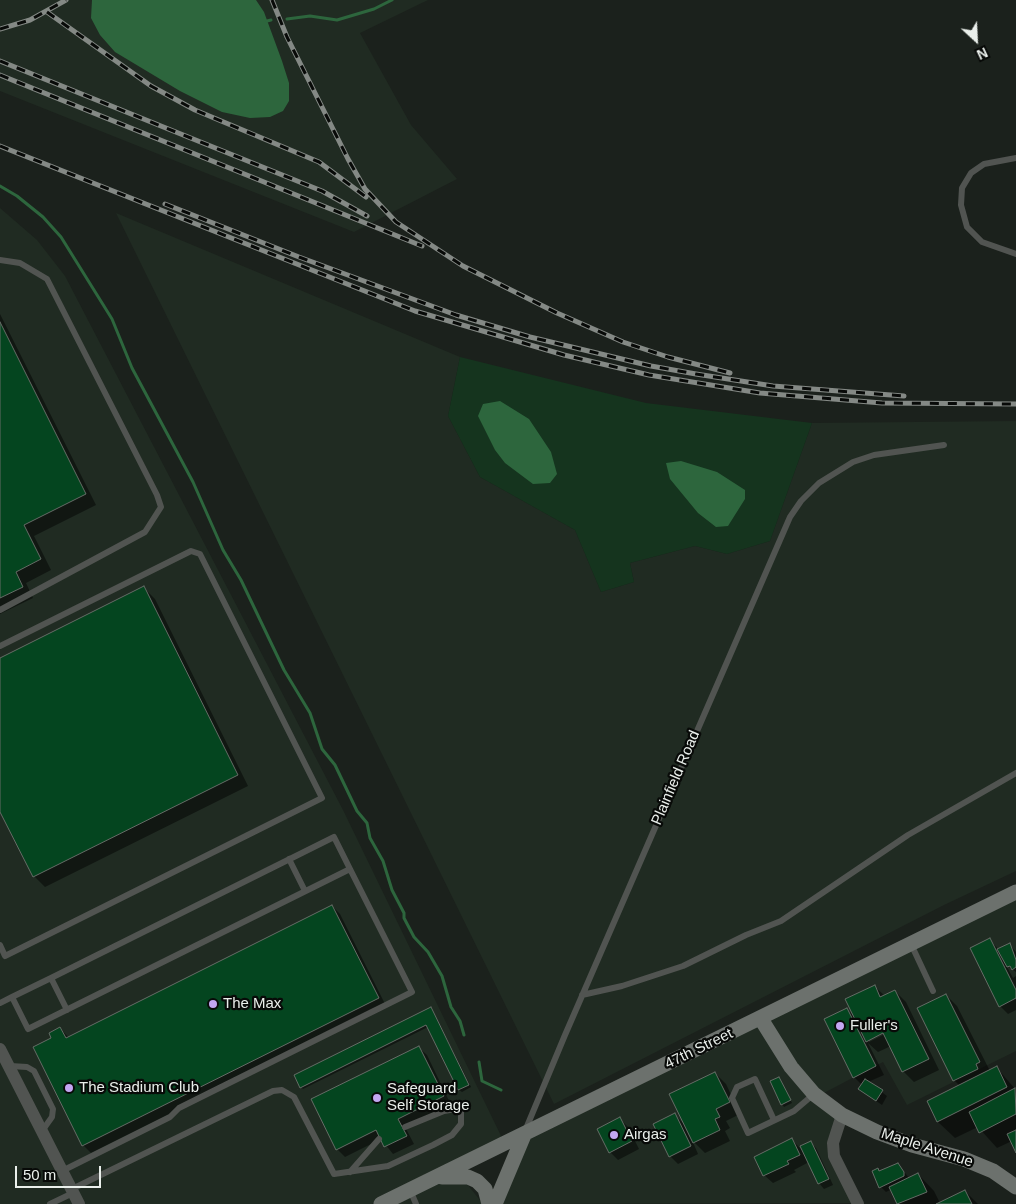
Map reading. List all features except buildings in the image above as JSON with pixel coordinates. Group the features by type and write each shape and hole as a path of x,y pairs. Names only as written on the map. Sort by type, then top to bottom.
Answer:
{"main road":[{"name":"47th Street","path":"381,1204 761,1019 1016,892"},
{"name":"Maple Avenue","path":"761,1019 791,1067 814,1094 842,1115 876,1132 912,1145 964,1159 993,1171 1016,1187"},
{"name":"Plainfield Road","path":"495,1204 524,1135"},
{"path":"436,1177 456,1175 477,1181 495,1204"}],"street":[{"path":"0,1049 74,1195"},
{"path":"842,1115 833,1143 834,1156 858,1204"}],"lane":[{"path":"1016,158 984,164 971,173 962,188 961,205 967,227 982,242 1016,254"},
{"path":"0,260 20,263 47,279 157,495 161,507 145,532 0,610"},
{"name":"Plainfield Road","path":"524,1135 582,995 790,517 801,501 819,483 853,462 874,455 944,445"},
{"path":"0,646 191,551 200,554 322,798 5,956 0,945"},
{"path":"582,995 622,986 683,966 746,934 781,921 908,835 1016,773"},
{"path":"0,1003 334,837 412,992 179,1108 170,1117 62,1171"},
{"path":"289,859 305,891"},
{"path":"12,997 28,1029 350,869"},
{"path":"911,944 933,991"},
{"path":"51,978 67,1010"},
{"path":"9,1066 27,1067 34,1071 53,1110 52,1118 42,1131"},
{"path":"774,1120 755,1079 737,1087 732,1098 748,1133 794,1111 814,1094"},
{"path":"50,1204 74,1195 273,1091 282,1090 294,1097 334,1174 388,1166 446,1138 461,1124 462,1112 456,1109 444,1111 405,1127"},
{"path":"350,1172 379,1140"},
{"path":"410,1190 416,1204"}],"shaded area":[{"path":"0,0 428,0 360,33 411,125 457,179 354,232 0,91"},
{"path":"92,0 256,0 264,12 282,61 289,83 289,101 283,111 270,117 250,118 222,112 180,91 115,52 100,35 91,18"},
{"path":"0,208 37,240 65,276 343,810 503,1140 372,1204 0,1204"},
{"path":"116,213 460,357 448,416 480,477 575,530 601,592 634,582 630,563 695,546 727,554 770,541 812,423 1016,421 1016,871 944,905 554,1104"},
{"path":"460,357 646,403 812,423 770,541 727,554 695,546 630,563 634,582 601,592 575,530 480,477 448,416"},
{"path":"500,401 529,419 551,452 557,474 550,483 533,484 505,463 495,450 478,416 483,404"},
{"path":"681,461 717,472 745,490 745,499 728,526 716,527 698,513 670,479 666,463"},
{"path":"1016,897 1016,1051 907,1105 883,1062 820,1095 767,1020"},
{"path":"760,1023 838,1116 827,1144 831,1163 852,1203 501,1204 529,1136"},
{"path":"436,1183 467,1184 483,1204 394,1204"}],"waterway":[{"path":"287,19 310,16 337,20 374,9 392,0"},
{"path":"267,21 271,20"},
{"path":"0,186 17,196 43,217 61,237 112,319 132,368 193,482 223,550 241,580 284,670 310,713 322,749 335,765 357,811 367,823 370,838 383,861 392,890 404,913 404,918 414,937 428,952 442,976 451,1007 460,1021 464,1035"},
{"path":"479,1062 482,1081 501,1090"}],"railway":[{"path":"0,29 30,20 66,0"},
{"path":"272,0 287,37 348,159 365,189 396,222 463,266 557,313 623,342 668,357 730,373"},
{"path":"47,12 151,86 195,110 319,162 366,197"},
{"path":"0,61 322,191 367,216"},
{"path":"0,75 422,246"},
{"path":"0,146 415,311 564,355 649,375 760,393 882,403 1016,404"},
{"path":"165,204 299,257 456,315 530,337 651,366 696,374 773,386 904,396"}],"place":[{"name":"The Max","path":"213,1004"},
{"name":"Fuller's","path":"840,1026"},
{"name":"The Stadium Club","path":"69,1088"},
{"name":"Safeguard Self Storage","path":"377,1098"},
{"name":"Airgas","path":"614,1135"}]}
